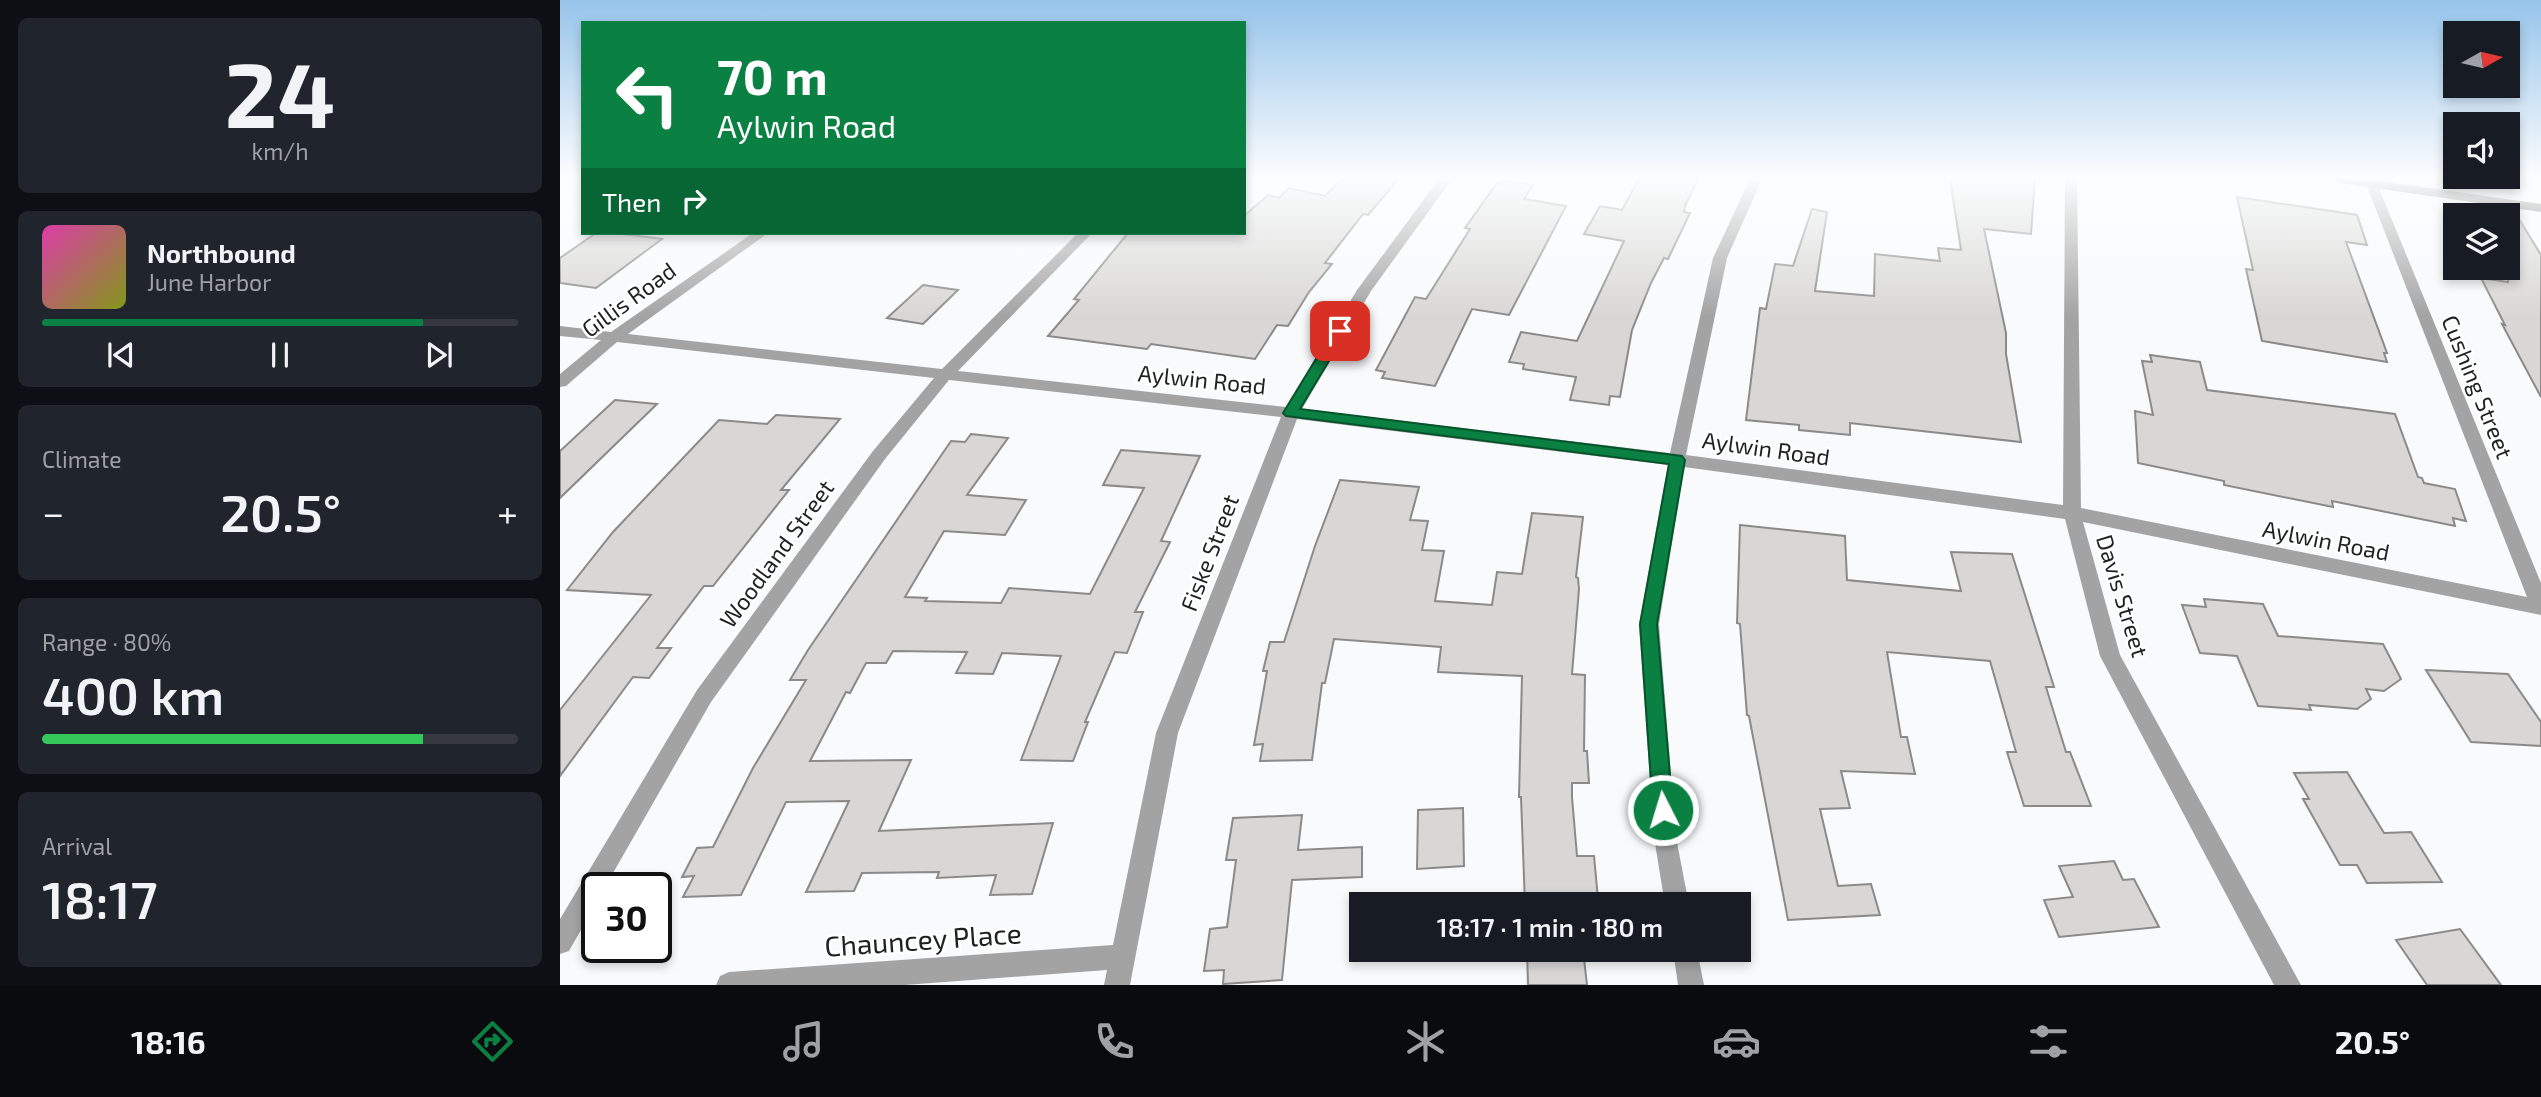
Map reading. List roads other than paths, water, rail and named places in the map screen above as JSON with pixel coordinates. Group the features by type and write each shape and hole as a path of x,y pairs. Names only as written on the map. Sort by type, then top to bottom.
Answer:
{"street":[{"name":"Fiske Street","path":"1117,985 1167,733 1291,413 1364,290 1413,225"},
{"path":"1675,892 1665,837 1648,624 1677,460 1720,258 1735,225"},
{"name":"Davis Street","path":"2071,225 2072,513 2110,656 2288,985"},
{"name":"Cushing Street","path":"2388,225 2541,607"},
{"name":"Gillis Road","path":"560,382 614,337 758,235"},
{"name":"Woodland Street","path":"560,942 704,696 879,455 944,376 1083,235"},
{"name":"Aylwin Road","path":"560,331 1291,413 1677,460 2072,513 2541,607"},
{"name":"Chauncey Place","path":"729,985 1122,957"},
{"path":"1687,962 1691,985"}]}
